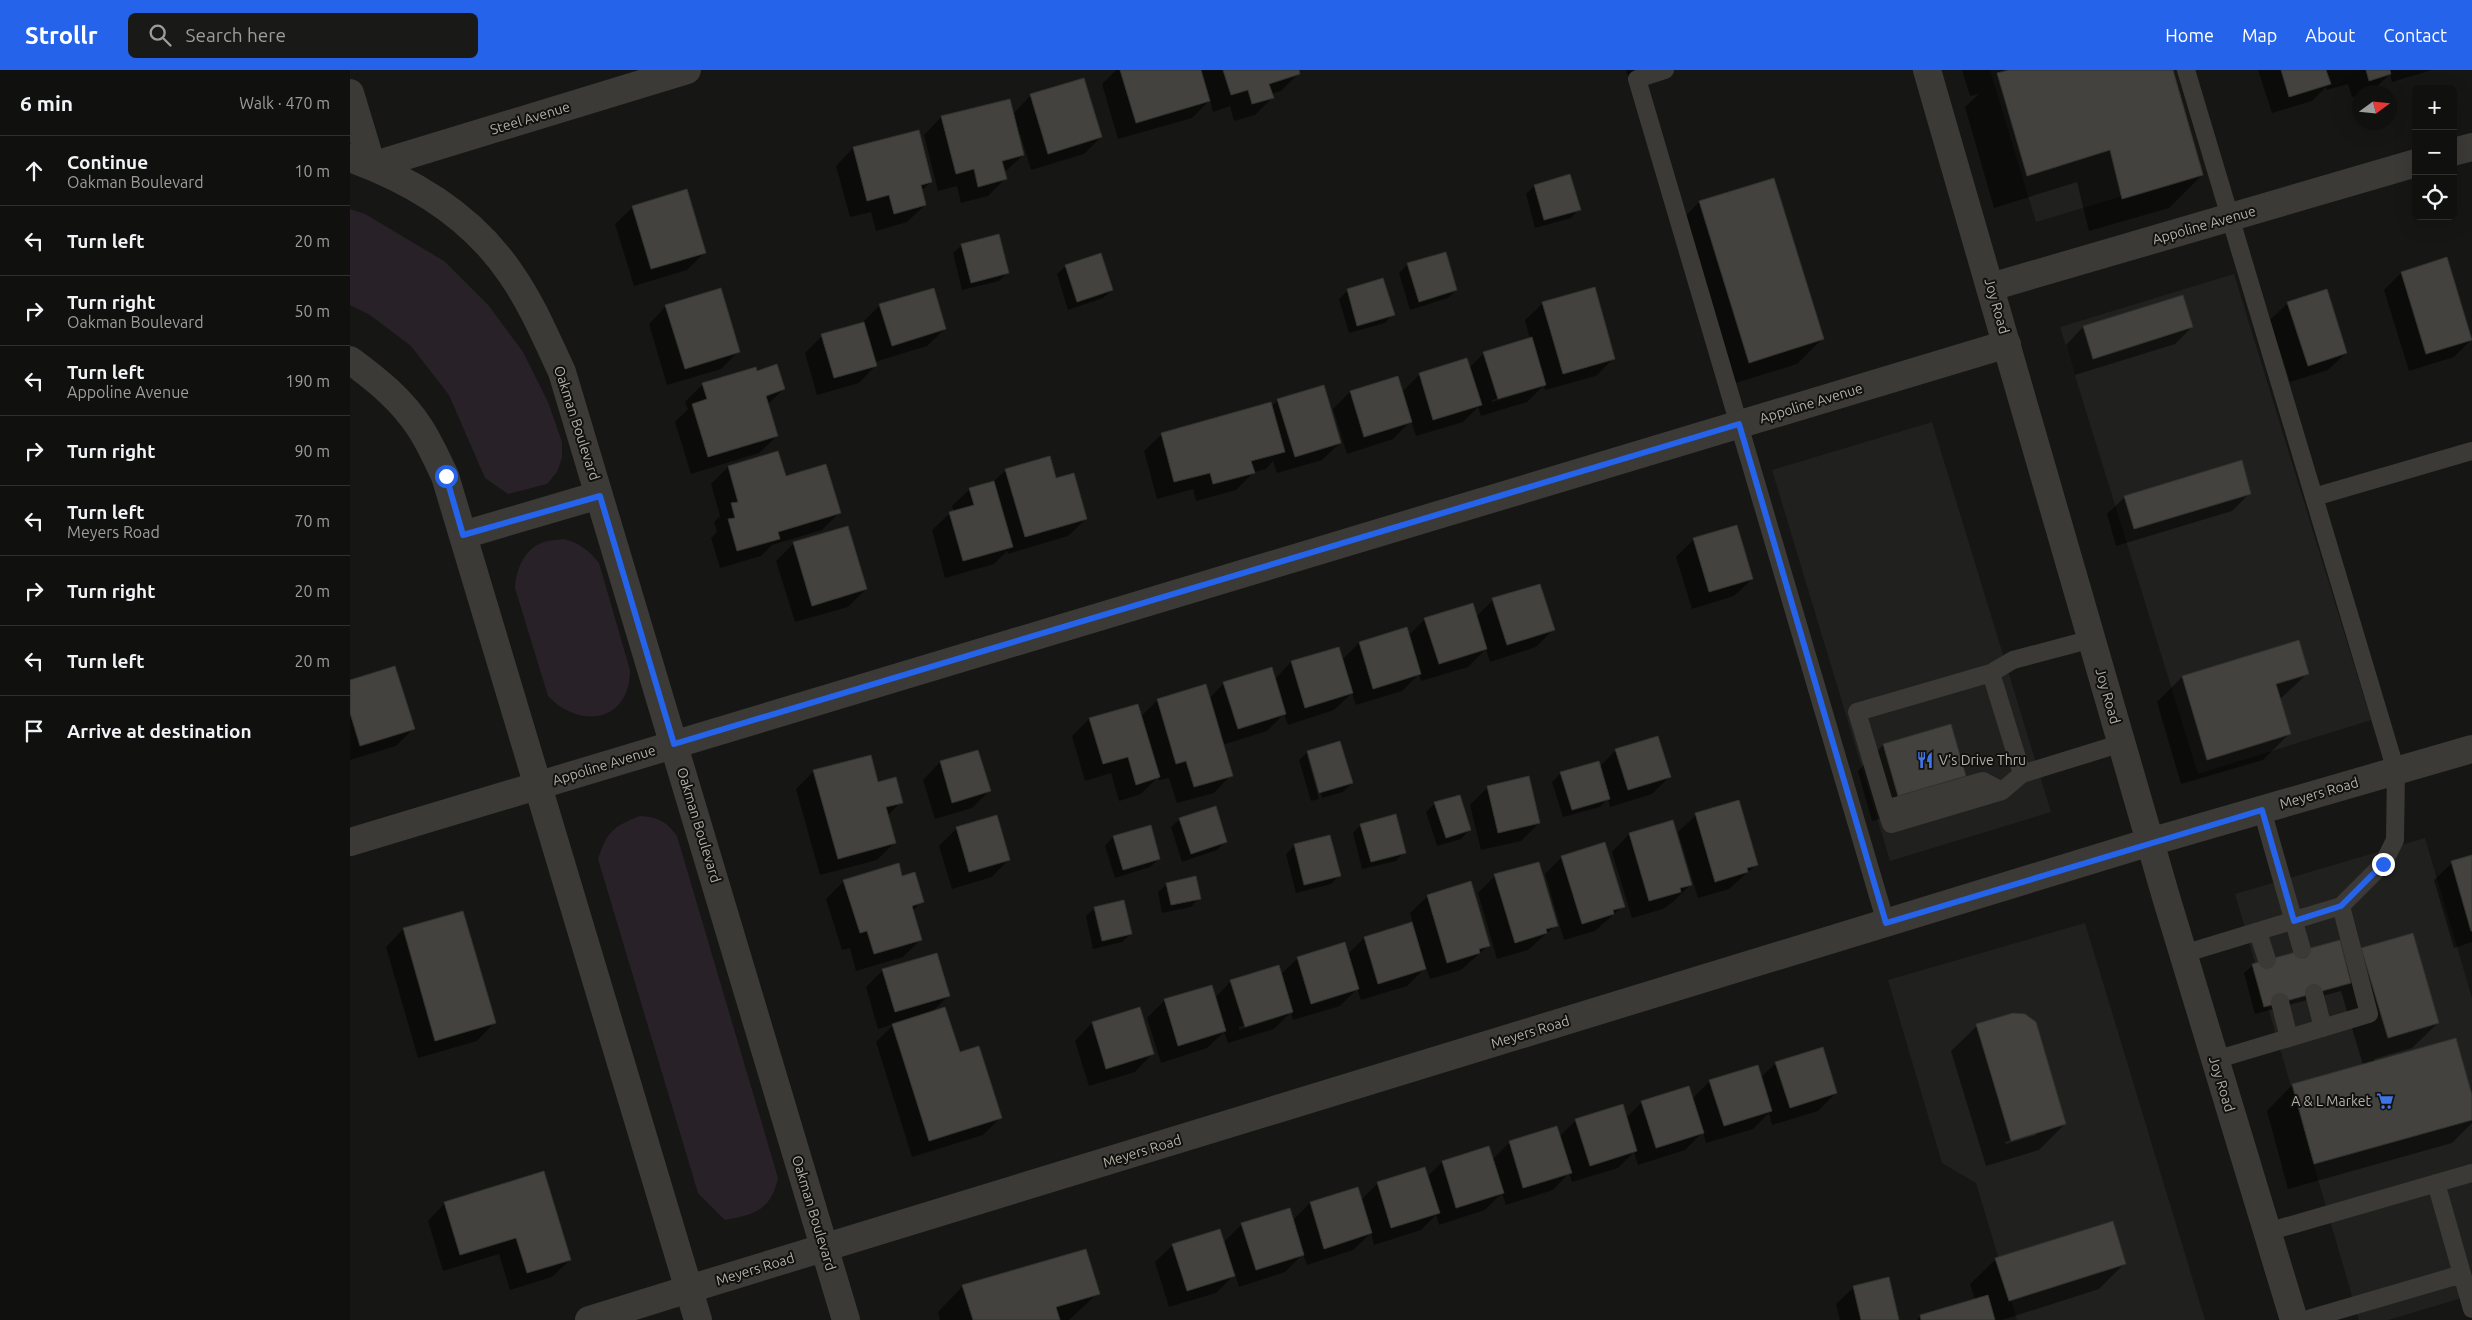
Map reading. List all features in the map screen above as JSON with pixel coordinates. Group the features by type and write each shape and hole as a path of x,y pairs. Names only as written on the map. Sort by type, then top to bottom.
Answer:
{"street":[{"name":"Steel Avenue","path":"361,162 687,70"},
{"name":"Joy Road","path":"1928,70 1992,287 2150,842 2214,1060 2294,1320"},
{"path":"350,93 361,162"},
{"path":"2457,151 2472,147"},
{"name":"Oakman Boulevard","path":"361,162 412,184 451,210 485,241 511,274 535,314 562,372 846,1320"},
{"name":"Appoline Avenue","path":"1992,287 2412,164"},
{"name":"Appoline Avenue","path":"350,842 2007,344"},
{"path":"350,360 376,378 420,427 446,476 698,1320"},
{"path":"463,535 600,496"},
{"name":"Meyers Road","path":"589,1320 2150,842 2472,749"}],"lane":[{"path":"1665,70 1637,79 1886,923"},
{"path":"2184,954 2341,906 2383,864 2395,840 2396,771 2186,70"},
{"path":"2314,497 2472,451"},
{"path":"2092,639 2013,660 1991,673 1858,712 1891,824 2002,791 2022,774 2122,743"},
{"path":"1991,673 2022,774"},
{"path":"2262,810 2302,950"},
{"path":"2214,1060 2369,1014 2341,906"},
{"path":"2258,932 2267,960"},
{"path":"2314,993 2323,1028"},
{"path":"2280,1002 2289,1038"},
{"path":"2267,1232 2472,1173"},
{"path":"2436,1183 2472,1309"},
{"path":"2305,1320 2462,1274"}],"shaded area":[{"path":"1990,70 2173,70 2203,172 2036,222"},
{"path":"350,209 365,214 444,261 489,306 523,352 548,402 562,442 562,458 557,472 547,484 508,494 485,478 449,395 411,346 370,315 350,305"},
{"path":"2234,274 2371,720 2198,774 2060,327"},
{"path":"1932,422 2051,812 1890,861 1772,470"},
{"path":"564,539 583,548 599,563 630,670 628,687 622,701 612,710 601,715 574,714 561,707 548,696 515,588 521,563 533,547 551,540"},
{"path":"640,816 662,821 677,836 778,1178 775,1189 766,1204 745,1216 725,1220 698,1193 598,859 612,831 623,823"},
{"path":"2425,838 2472,998 2472,1295 2388,1320 2359,1320 2235,894"},
{"path":"2085,923 2205,1320 2017,1320 1976,1183 1942,1163 1888,980"}],"building":[{"path":"1120,70 1201,70 1210,101 1136,123"},
{"path":"1223,70 1299,70 1300,74 1269,84 1274,98 1252,104 1248,90 1231,95"},
{"path":"2009,70 2173,70 2203,175 2122,199 2110,150 2027,176 1997,73"},
{"path":"2281,70 2326,70 2331,84 2289,97"},
{"path":"2366,70 2390,70 2391,74 2369,81"},
{"path":"1084,78 1102,137 1048,154 1030,94"},
{"path":"1010,99 1024,155 1002,161 1007,179 978,187 974,169 956,174 941,116"},
{"path":"919,130 932,182 921,185 926,205 894,214 889,195 867,201 853,147"},
{"path":"1570,174 1581,210 1544,220 1534,185"},
{"path":"1774,178 1824,339 1749,363 1699,201"},
{"path":"687,189 706,253 651,269 632,206"},
{"path":"999,234 1009,273 971,283 961,244"},
{"path":"1446,252 1457,290 1419,302 1407,263"},
{"path":"1101,253 1113,290 1077,302 1065,265"},
{"path":"2447,257 2472,340 2426,354 2401,272"},
{"path":"1383,278 1395,315 1357,326 1347,289"},
{"path":"1595,287 1615,359 1563,374 1542,302"},
{"path":"721,288 740,352 685,369 665,305"},
{"path":"934,288 946,329 892,346 879,304"},
{"path":"2327,289 2347,353 2308,366 2287,302"},
{"path":"2183,295 2193,327 2093,359 2083,326"},
{"path":"864,322 877,366 834,378 821,334"},
{"path":"1532,337 1546,385 1498,399 1483,352"},
{"path":"1467,358 1482,405 1433,420 1419,373"},
{"path":"777,364 785,389 766,396 778,436 708,457 692,404 707,399 702,383 756,367 757,371"},
{"path":"1398,376 1412,422 1364,437 1350,391"},
{"path":"1324,385 1341,443 1295,457 1277,399"},
{"path":"1271,402 1285,452 1251,461 1255,473 1213,484 1210,473 1174,482 1161,433"},
{"path":"778,451 786,476 826,464 841,513 778,532 780,539 737,551 728,519 735,518 731,503 738,502 728,466"},
{"path":"1050,456 1056,478 1074,473 1087,519 1025,537 1005,469"},
{"path":"2242,460 2251,494 2134,529 2124,496"},
{"path":"994,481 1013,547 963,561 949,512 974,505 969,488"},
{"path":"1737,525 1753,579 1709,592 1693,538"},
{"path":"848,526 867,589 812,606 793,542"},
{"path":"1540,584 1555,630 1507,645 1492,598"},
{"path":"1473,603 1487,649 1439,664 1424,618"},
{"path":"1407,627 1421,674 1373,689 1359,642"},
{"path":"2299,640 2309,674 2276,684 2291,734 2207,760 2182,676"},
{"path":"1339,647 1353,693 1305,708 1291,661"},
{"path":"395,666 415,729 360,746 350,713 350,680"},
{"path":"1272,667 1286,714 1238,729 1223,682"},
{"path":"1206,684 1233,776 1194,787 1186,761 1176,764 1157,699"},
{"path":"1138,704 1160,777 1136,785 1128,757 1103,764 1089,718"},
{"name":"V’s Drive Thru","path":"1951,724 1966,776 1898,796 1883,744"},
{"path":"1658,736 1671,777 1628,790 1615,749"},
{"path":"1340,741 1353,783 1319,793 1307,751"},
{"path":"978,750 991,791 952,803 940,761"},
{"path":"871,755 878,782 896,777 903,803 886,807 896,843 838,859 813,770"},
{"path":"1599,761 1610,799 1572,810 1560,772"},
{"path":"1529,776 1540,823 1498,833 1487,786"},
{"path":"1460,795 1471,830 1446,838 1434,802"},
{"path":"1739,800 1758,865 1747,868 1748,872 1715,882 1695,813"},
{"path":"1216,806 1227,842 1191,854 1179,818"},
{"path":"1396,814 1406,853 1371,862 1360,824"},
{"path":"997,815 1010,860 969,872 956,827"},
{"path":"1673,820 1692,885 1680,888 1681,892 1649,901 1629,833"},
{"path":"1151,825 1160,859 1123,870 1113,836"},
{"path":"1330,835 1341,876 1304,885 1294,844"},
{"path":"1605,842 1625,907 1613,910 1614,914 1582,924 1561,856"},
{"path":"2472,855 2472,931 2471,931 2451,861"},
{"path":"1539,862 1558,926 1546,929 1547,933 1515,943 1494,874"},
{"path":"899,863 902,876 915,872 924,902 912,906 922,940 874,954 867,931 860,933 843,880"},
{"path":"1196,876 1201,899 1171,905 1166,883"},
{"path":"1471,881 1490,946 1479,949 1480,953 1447,963 1427,895"},
{"path":"1124,900 1132,934 1102,941 1094,907"},
{"path":"463,911 496,1023 435,1041 403,928"},
{"path":"1412,922 1426,969 1378,984 1364,937"},
{"path":"2413,933 2439,1023 2388,1038 2361,948"},
{"path":"2340,940 2351,983 2264,1007 2252,964"},
{"path":"1345,942 1359,989 1311,1004 1297,957"},
{"path":"937,953 950,996 895,1012 882,969"},
{"path":"1279,965 1293,1012 1245,1027 1230,980"},
{"path":"1212,985 1226,1031 1178,1046 1164,999"},
{"path":"945,1007 960,1052 979,1046 1002,1118 929,1141 892,1024"},
{"path":"1140,1007 1154,1054 1106,1069 1092,1022"},
{"path":"2013,1013 2025,1014 2036,1022 2066,1124 2011,1141 1976,1024"},
{"path":"2456,1038 2472,1095 2472,1120 2314,1164 2292,1084"},
{"path":"1823,1047 1837,1093 1790,1108 1775,1062"},
{"path":"1758,1065 1772,1111 1724,1126 1709,1080"},
{"path":"1689,1086 1704,1133 1656,1148 1641,1101"},
{"path":"1623,1104 1637,1151 1590,1166 1575,1119"},
{"path":"1557,1126 1572,1173 1523,1188 1509,1141"},
{"path":"1489,1146 1504,1193 1456,1208 1442,1161"},
{"path":"1425,1167 1440,1213 1391,1228 1377,1182"},
{"path":"544,1171 571,1260 527,1273 516,1238 460,1255 444,1202"},
{"path":"1358,1187 1372,1233 1324,1249 1310,1202"},
{"path":"1290,1208 1304,1255 1256,1270 1241,1223"},
{"path":"2113,1221 2126,1264 2009,1301 1995,1258"},
{"path":"1220,1229 1235,1276 1187,1291 1172,1244"},
{"path":"1086,1249 1100,1294 1056,1307 1060,1320 973,1320 962,1285"},
{"path":"1889,1277 1899,1320 1861,1320 1853,1286"},
{"path":"1988,1295 1995,1320 1921,1320 1920,1315"}],"place":[{"name":"V’s Drive Thru","path":"1925,760"},
{"name":"A & L Market","path":"2385,1101"}],"route":[{"path":"446,476 463,535 600,496 674,744 1739,424 1886,923 2150,842 2262,810 2294,921 2341,906 2383,864"}]}
